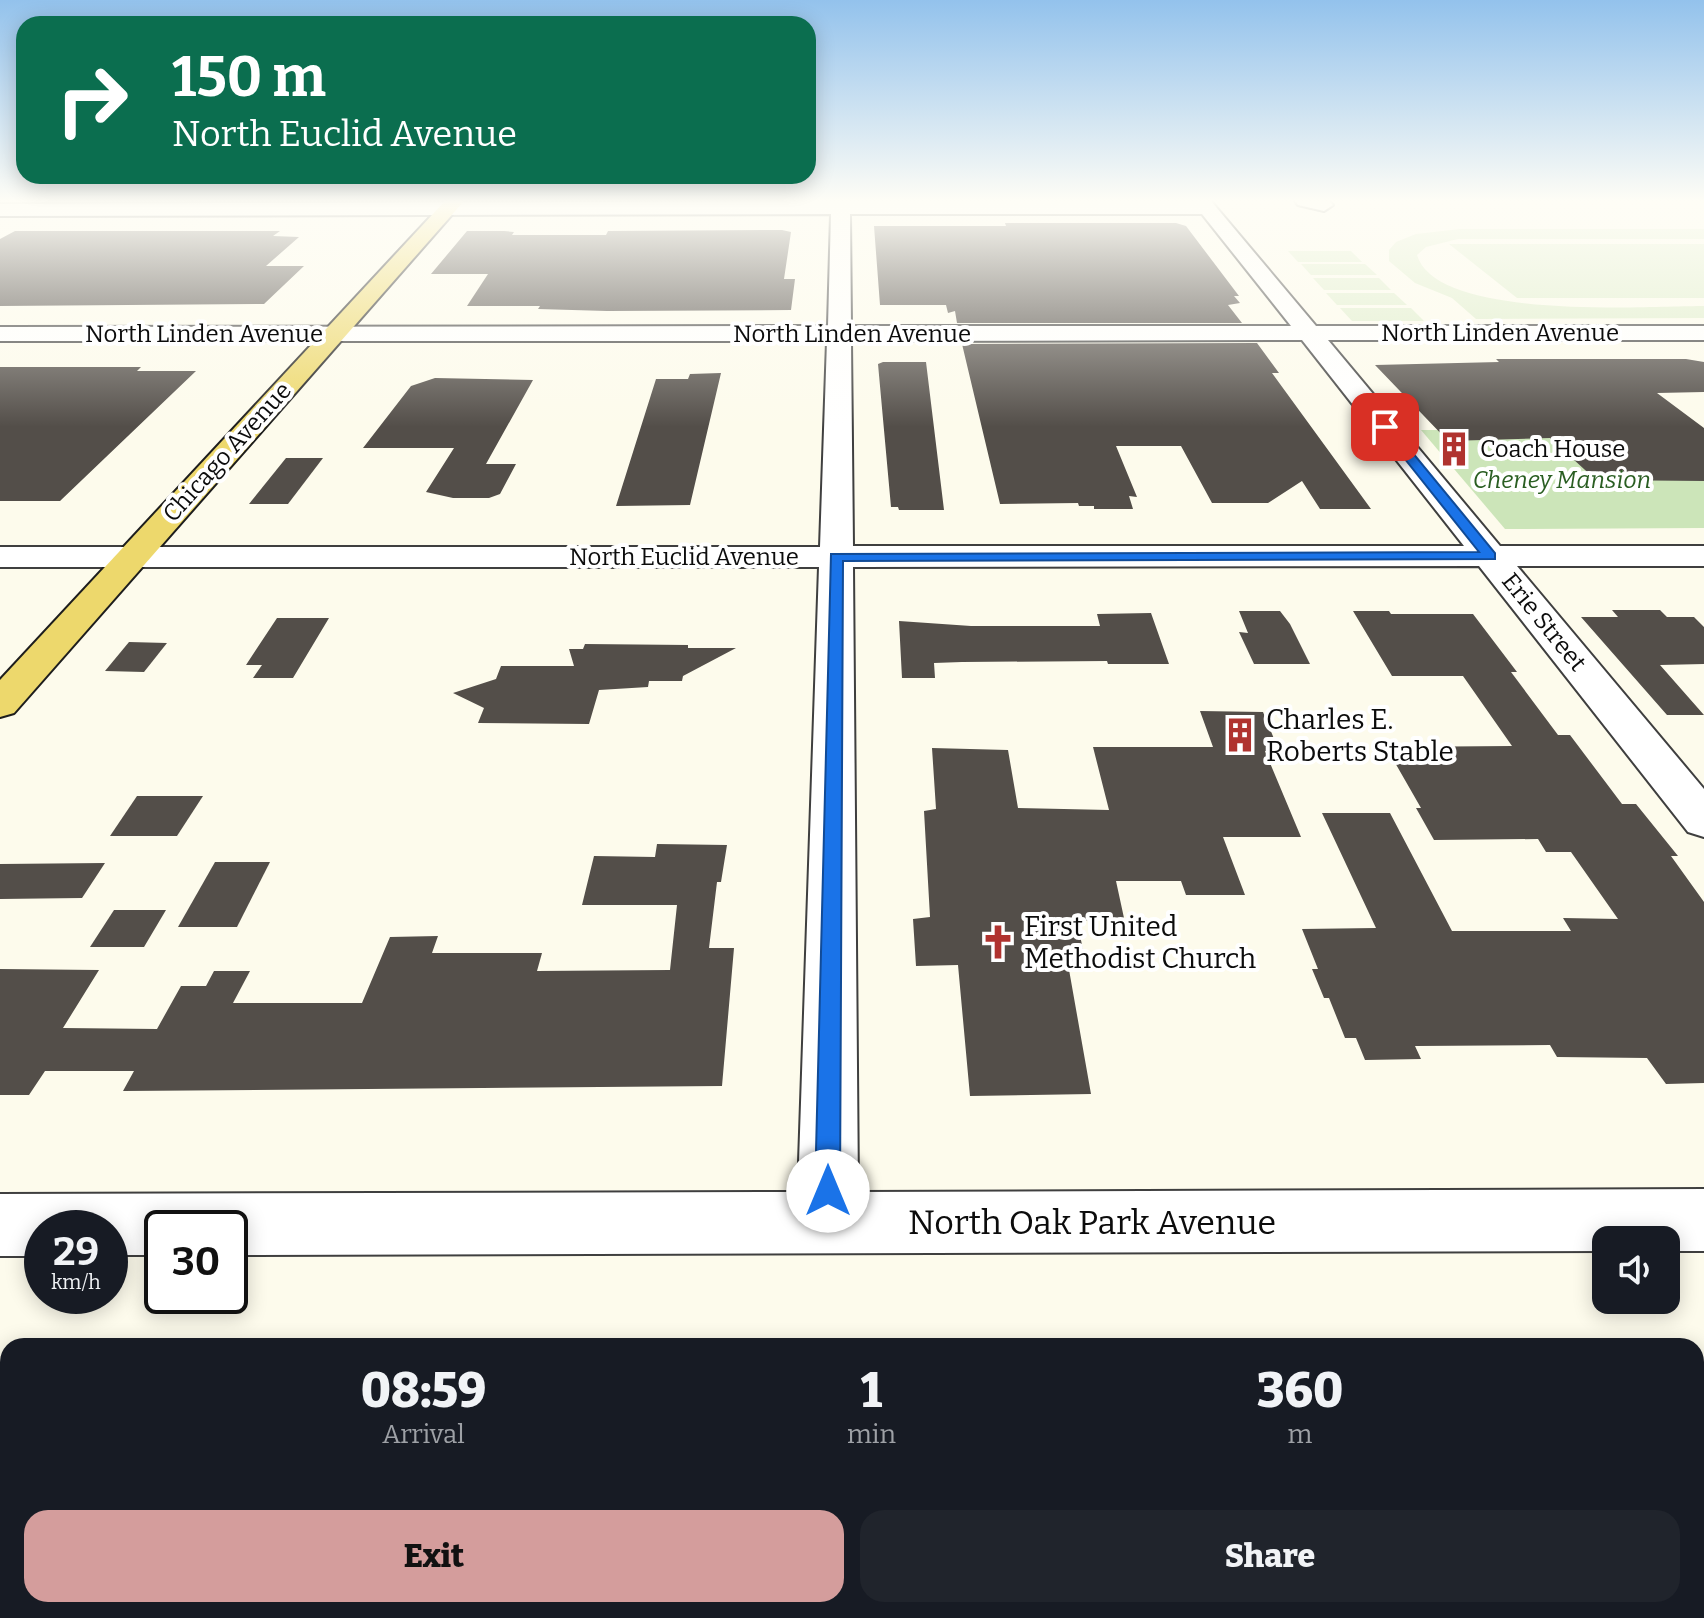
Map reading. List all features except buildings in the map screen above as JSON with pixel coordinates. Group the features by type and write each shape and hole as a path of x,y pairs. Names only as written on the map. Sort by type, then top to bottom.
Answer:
{"main road":[{"name":"Chicago Avenue","path":"0,704 387,277"}],"street":[{"path":"828,1222 840,277"},
{"name":"Erie Street","path":"1263,277 1704,820"},
{"name":"North Linden Avenue","path":"0,334 1704,333"},
{"name":"North Euclid Avenue","path":"0,557 1704,556"},
{"name":"North Oak Park Avenue","path":"0,1225 1704,1220"}],"green space":[{"path":"1407,277 1434,277 1462,291 1547,305 1704,306 1704,318 1476,319 1452,298 1415,283"},
{"path":"1490,277 1704,277 1704,298 1517,298"},
{"path":"1313,278 1379,278 1391,290 1324,290"},
{"path":"1326,293 1394,293 1407,305 1337,305"},
{"path":"1340,308 1411,308 1424,321 1352,321"},
{"name":"Cheney Mansion","path":"1421,430 1704,431 1704,528 1505,529"}],"place":[{"name":"Coach House","path":"1454,449"},
{"name":"Charles E. Roberts Stable","path":"1240,735"},
{"name":"First United Methodist Church","path":"998,942"}],"route":[{"path":"828,1191 836,557 1490,556 1385,427"}]}
